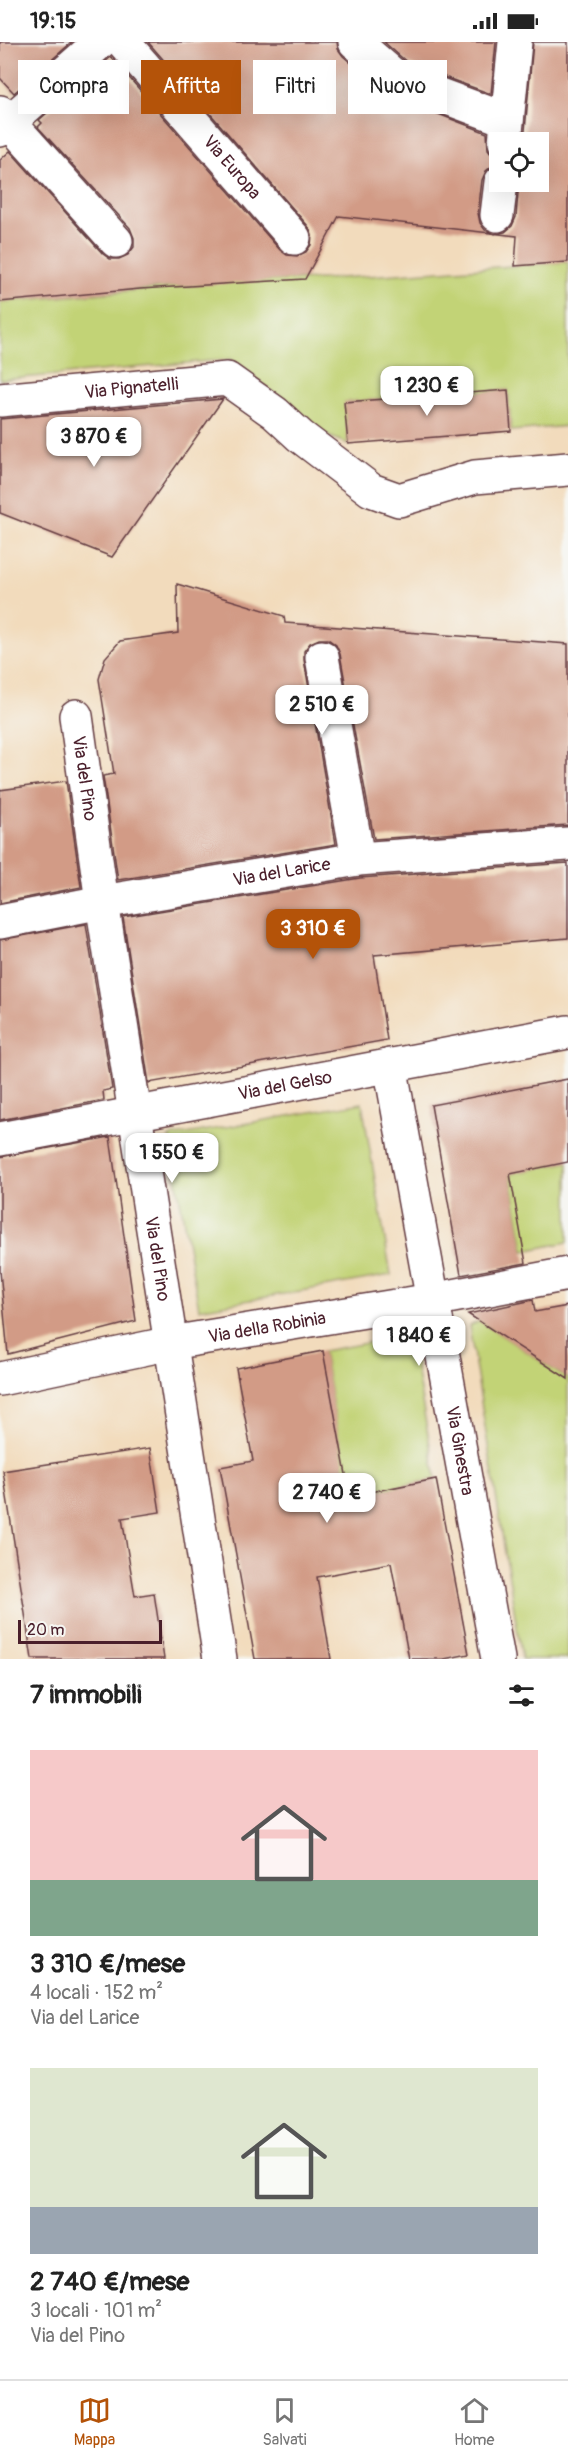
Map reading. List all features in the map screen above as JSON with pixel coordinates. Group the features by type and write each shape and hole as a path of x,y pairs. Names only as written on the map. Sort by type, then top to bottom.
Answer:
{"street":[{"path":"100,42 3,121 116,241"},
{"name":"Via Europa","path":"123,42 294,238"},
{"path":"355,42 399,80 506,131 515,42"},
{"path":"497,215 500,192"},
{"name":"Via Pignatelli","path":"0,400 226,379 275,413 300,436 370,490 399,500 475,477 568,469"},
{"path":"322,657 358,859"},
{"name":"Via del Pino","path":"76,716 102,902 220,1659"},
{"name":"Via del Larice","path":"0,922 102,902 358,859 568,844"},
{"name":"Via del Gelso","path":"0,1139 568,1032"},
{"name":"Via Ginestra","path":"390,1065 498,1659"},
{"name":"Via della Robinia","path":"0,1379 171,1343 432,1300 568,1274"}],"green space":[{"path":"568,262 568,426 511,431 508,390 345,402 348,444 311,429 277,396 231,359 0,380 0,302 232,282 326,279"},
{"path":"362,1103 391,1275 199,1309 169,1137"},
{"path":"568,1162 568,1242 524,1251 510,1174"},
{"path":"480,1321 568,1379 568,1659 522,1659 469,1326"},
{"path":"410,1335 436,1479 349,1496 323,1351"}],"building":[{"path":"0,42 72,42 52,60 18,60 18,89 14,93 0,78"},
{"path":"148,42 337,42 338,49 348,60 348,114 438,114 487,133 489,168 482,180 478,213 480,223 485,230 493,233 339,216 305,279 140,289 0,302 0,160 10,151 103,254 110,259 119,259 128,255 134,247 134,238 130,228 38,127 42,123 39,120 46,114 129,114 129,78 141,91 141,114 161,114 280,250 287,255 297,256 306,252 311,245 312,235 308,226 211,114 241,114 241,60 164,60"},
{"path":"384,42 496,42 491,94 447,78 447,60 404,60"},
{"path":"533,42 568,42 568,262 515,266 517,236 497,234 505,232 512,226 516,217 518,192 549,192 549,132 525,132"},
{"path":"508,390 511,431 348,444 344,402"},
{"path":"223,399 112,557 0,513 0,419"},
{"path":"177,584 284,616 285,623 568,644 568,825 374,839 340,654 336,645 328,639 319,639 310,643 304,651 304,660 336,844 118,880 103,776 114,774 99,679 105,658 120,641 178,633"},
{"path":"66,781 81,887 0,903 0,790"},
{"path":"568,863 568,938 374,955 387,1040 149,1083 123,917 360,878"},
{"path":"86,924 112,1089 103,1091 104,1100 0,1120 0,940"},
{"path":"568,1079 568,1162 510,1174 526,1263 461,1275 431,1105"},
{"path":"110,1137 136,1321 8,1354 0,1271 0,1157"},
{"path":"533,1300 535,1312 568,1306 568,1379 468,1314"},
{"path":"323,1351 350,1496 436,1479 469,1654 444,1659 409,1659 391,1563 317,1577 331,1659 255,1659 220,1467 253,1461 236,1368"},
{"path":"150,1448 160,1512 122,1518 135,1596 154,1593 164,1659 32,1659 3,1471"}]}
